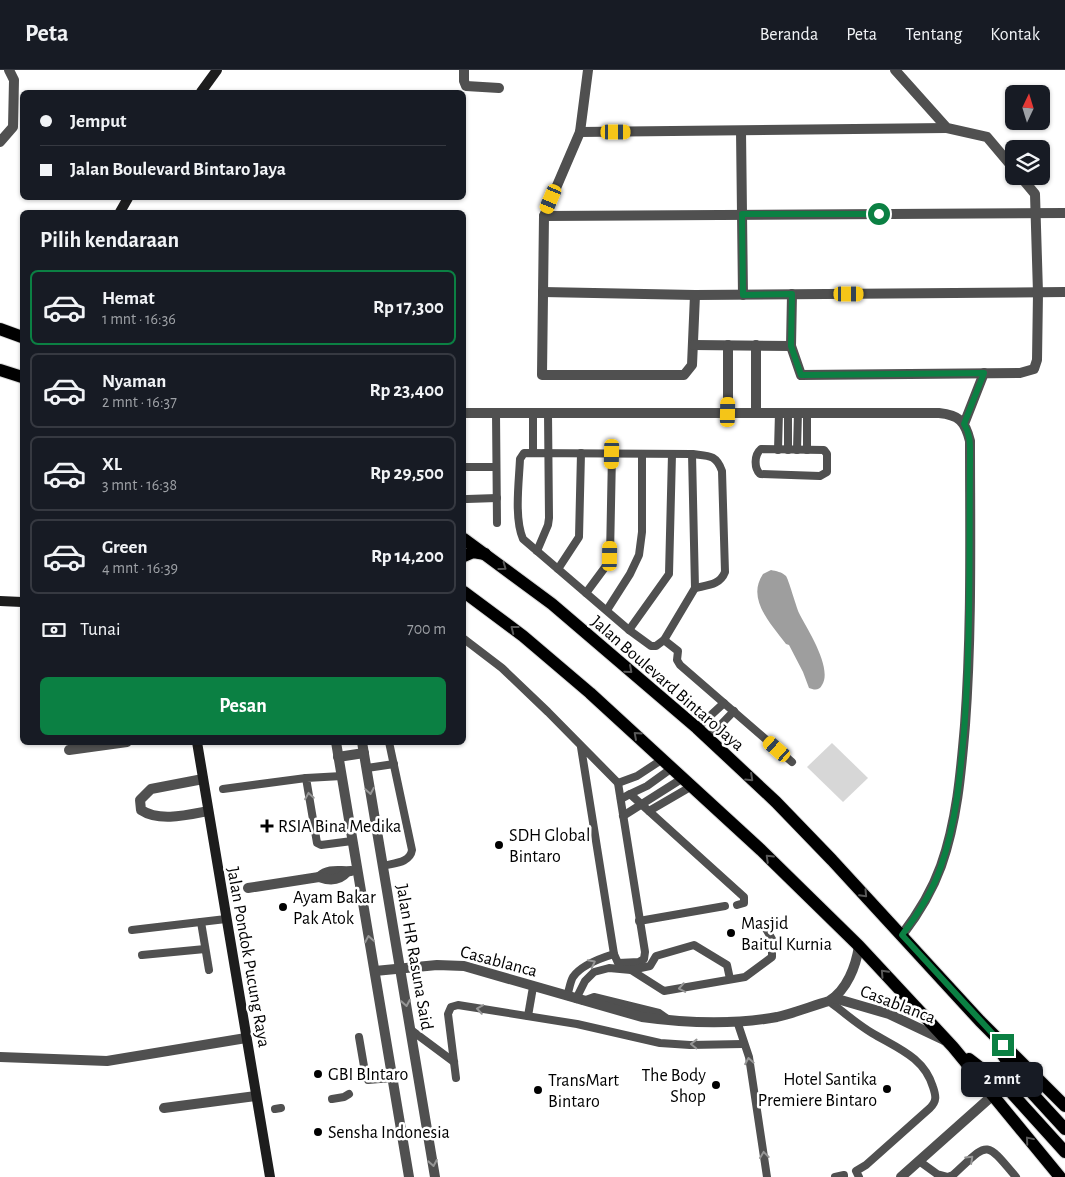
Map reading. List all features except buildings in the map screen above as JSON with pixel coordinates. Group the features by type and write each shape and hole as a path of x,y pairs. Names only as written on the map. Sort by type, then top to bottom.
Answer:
{"main road":[{"path":"202,90 217,70"},
{"path":"0,329 20,336"},
{"path":"0,370 20,376"},
{"name":"Jalan Boulevard Bintaro Jaya","path":"466,540 552,604 697,728 776,802 902,935 980,1022 1065,1106"},
{"path":"466,555 478,552 487,556"},
{"path":"466,594 562,668 761,850 859,946 951,1045 1060,1177"},
{"path":"0,601 20,602"},
{"name":"Jalan Pondok Pucung Raya","path":"197,745 270,1177"},
{"name":"Jalan Boulevard Bintaro Jaya","path":"980,1022 1019,1078 1065,1129"},
{"path":"951,1045 1008,1089 1065,1152"}],"street":[{"path":"0,142 14,127 14,80 9,70"},
{"path":"464,70 466,86 499,88"},
{"path":"588,70 580,132 544,216 542,375 684,375 692,365 695,295"},
{"path":"895,70 947,128"},
{"path":"580,132 947,128 988,137 1005,158"},
{"path":"741,131 743,295"},
{"path":"792,294 791,346 801,375 1020,373 1034,370 1037,360 1038,294 1035,194 1028,185"},
{"path":"544,216 1065,213"},
{"path":"543,292 695,295 1038,294 1065,292"},
{"path":"694,345 791,346"},
{"path":"728,345 728,412"},
{"path":"756,345 756,412"},
{"path":"964,424 984,373"},
{"path":"466,413 939,413 952,414 961,420 968,429 970,460 969,671 961,770 949,838 941,868 918,914 902,935"},
{"path":"466,418 475,413"},
{"path":"69,750 105,745"},
{"path":"336,745 352,841 352,871 375,971 409,1177"},
{"path":"338,757 363,748"},
{"name":"Jalan HR Rasuna Said","path":"363,748 435,1177"},
{"path":"203,779 151,789 140,800 141,810 149,816 208,811"},
{"path":"248,888 319,877 325,872 352,871"},
{"name":"Casablanca","path":"831,1000 845,984 854,969 859,946"},
{"name":"Casablanca","path":"375,971 437,965 464,966 642,1018 672,1022 737,1021 777,1017 831,1000 889,1014 951,1045"},
{"path":"0,1057 107,1061 246,1038"},
{"path":"164,1108 256,1096"},
{"path":"900,1177 992,1096"}],"lane":[{"path":"778,450 793,412"},
{"path":"793,412 797,450"},
{"path":"788,450 793,412"},
{"path":"793,412 806,450"},
{"path":"496,413 497,523"},
{"path":"533,413 533,453"},
{"path":"537,552 549,518 548,413"},
{"path":"763,449 778,450 826,452 826,474 820,476 763,475 759,473 756,458 758,452 763,449"},
{"path":"692,454 696,588 664,640 656,646 653,646 630,630 523,539 520,531 519,514 520,458 524,453 692,454 712,457 719,462 722,471 725,572 723,579 718,583 696,588"},
{"path":"558,570 579,537 581,453"},
{"path":"586,593 606,566 610,556 612,454"},
{"path":"607,610 630,574 639,555 642,532 642,454"},
{"path":"630,630 669,574 672,454"},
{"path":"466,467 496,467"},
{"path":"467,498 497,498"},
{"path":"664,640 678,651 680,665 792,762"},
{"path":"466,641 502,668 618,783 645,952 644,959 639,962 618,963 614,954 581,747"},
{"path":"697,728 724,703"},
{"path":"708,738 734,711"},
{"path":"383,866 408,860 412,850 390,745"},
{"path":"366,768 394,764"},
{"path":"618,783 668,764"},
{"path":"622,799 647,786 668,764"},
{"path":"223,790 306,778 342,776"},
{"path":"306,778 317,843 321,845 352,841"},
{"path":"624,816 641,804 687,782"},
{"path":"648,811 687,782"},
{"path":"630,794 744,896 744,903 737,904"},
{"path":"640,920 725,906"},
{"path":"132,930 226,919"},
{"path":"201,922 209,970"},
{"path":"631,970 664,991 745,977 772,957 772,939 763,924"},
{"path":"575,999 584,981 594,972 609,968 631,970 650,966 656,956 694,945 727,965 730,979"},
{"path":"142,955 205,949"},
{"path":"575,999 573,977 584,967 614,954"},
{"path":"528,1016 533,987"},
{"path":"831,1000 872,1033 904,1051 921,1064 931,1079 936,1096 935,1103 930,1108 866,1165 856,1171 859,1177"},
{"path":"456,1078 448,1014 451,1007 458,1005 577,1024 660,1043 690,1045 743,1044"},
{"path":"737,1021 748,1057 767,1177"},
{"path":"411,1030 454,1062"},
{"path":"359,1037 367,1079 392,1078"},
{"path":"332,1099 350,1094"},
{"path":"919,1161 937,1174 948,1177 953,1175 980,1150 987,1148 994,1151 1016,1177"},
{"path":"835,1177 844,1175 844,1177"}],"shaded area":[{"path":"771,570 786,576 799,613 822,659 824,678 821,687 818,689 809,688 789,645 786,644 762,611 757,593 758,583 763,574"},
{"path":"832,743 868,778 843,802 807,767"}],"place":[{"name":"RSIA Bina Medika","path":"267,826"},
{"name":"SDH Global Bintaro","path":"499,845"},
{"name":"Ayam Bakar Pak Atok","path":"283,907"},
{"name":"Masjid Baitul Kurnia","path":"731,933"},
{"name":"GBI BIntaro","path":"318,1074"},
{"name":"The Body Shop","path":"716,1085"},
{"name":"Hotel Santika Premiere Bintaro","path":"887,1089"},
{"name":"TransMart Bintaro","path":"538,1090"},
{"name":"Sensha Indonesia","path":"318,1132"}],"route":[{"path":"879,214 742,214 743,295 792,294 791,346 801,375 984,373 964,424 968,429 970,441 969,671 961,770 949,838 941,868 918,914 902,935 1003,1045"}]}
